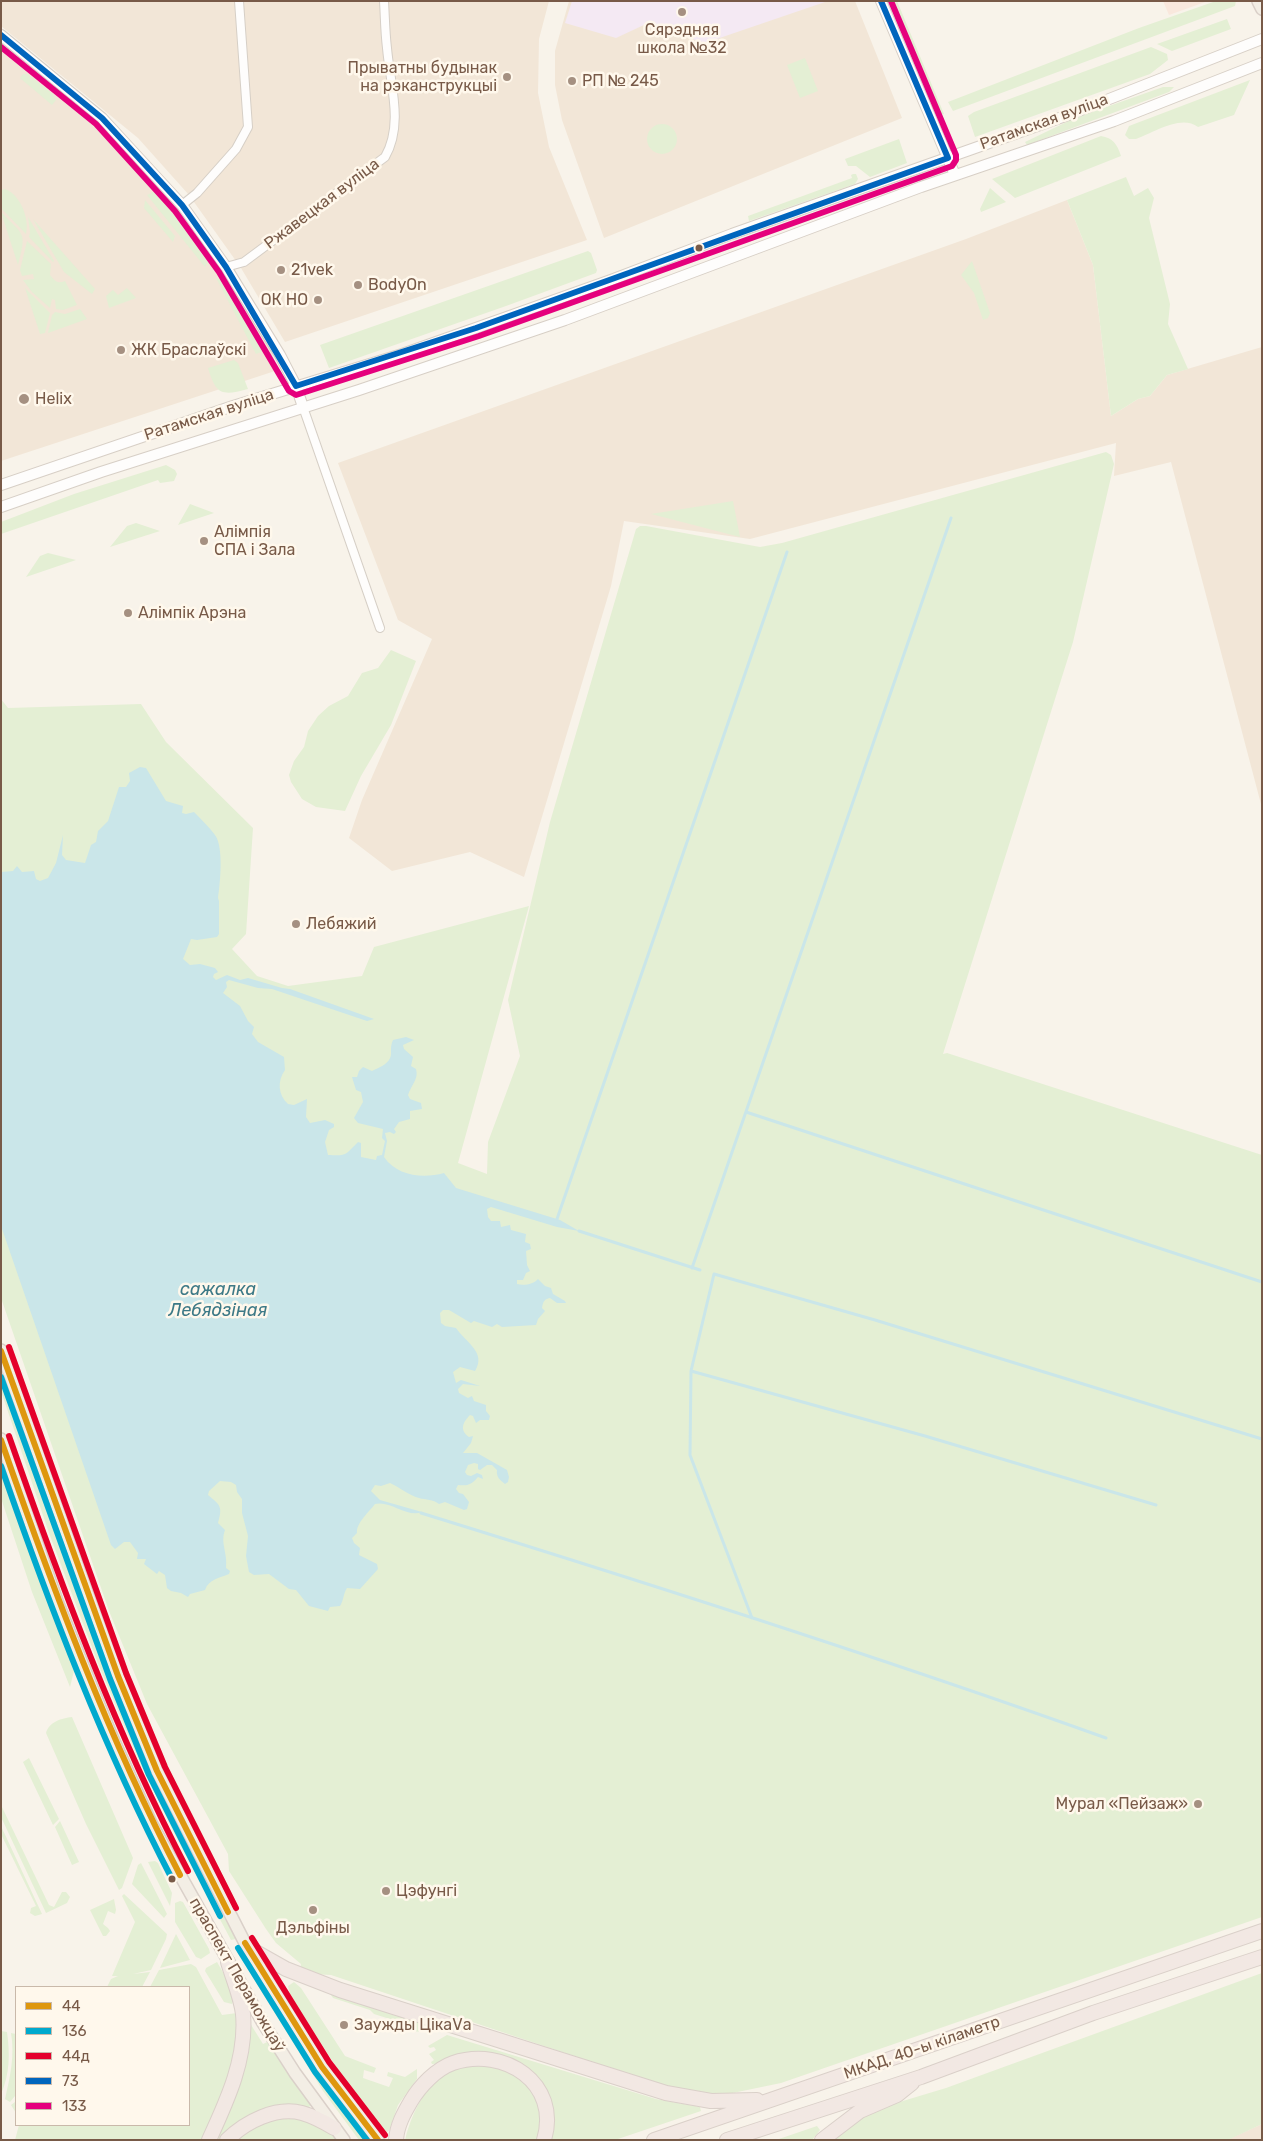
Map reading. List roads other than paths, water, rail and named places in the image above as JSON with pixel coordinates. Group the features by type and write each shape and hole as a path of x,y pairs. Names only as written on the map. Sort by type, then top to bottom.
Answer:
{"highway":[{"name":"МКАД, 40-ы кіламетр","path":"654,2140 1262,1931"},
{"path":"247,1947 286,1969 340,1990 666,2093 711,2101 769,2100"},
{"name":"МКАД, 40-ы кіламетр","path":"727,2140 921,2077 1093,2013 1259,1959"},
{"path":"209,2140 232,2085 243,2039 242,2012 228,1962"},
{"path":"396,2140 398,2125 404,2113 428,2080 451,2064 465,2060 484,2059 517,2067 538,2088 545,2101 547,2116 544,2140"},
{"path":"822,2140 860,2111 897,2095 921,2077"},
{"path":"227,2140 234,2133 255,2121 283,2111 302,2113 334,2128"}],"main road":[{"path":"881,1 955,175"},
{"path":"1258,1 1262,9"},
{"path":"1,35 102,118 182,205 226,267 296,386 304,408"},
{"name":"Ратамская вуліца","path":"1,484 233,406 402,354 485,325 1070,114 1262,39"},
{"name":"Ратамская вуліца","path":"1,507 165,450 304,408 565,320 955,175 1114,121 1262,63"},
{"name":"праспект Пераможцаў","path":"1,1350 88,1595 157,1771 247,1947 322,2067 378,2140"},
{"name":"праспект Пераможцаў","path":"1,1439 58,1604 112,1737 151,1823 228,1962 290,2065 344,2140"}],"street":[{"path":"182,205 197,193 236,149 248,127 239,1"},
{"name":"Ржавецкая вуліца","path":"226,267 244,262 385,158 394,136 395,115 387,48 384,1"},
{"path":"304,408 380,628"}],"water":[{"name":"сажалка Лебядзіная","path":"140,767 146,768 166,801 183,806 182,813 194,812 208,826 215,835 220,848 219,934 217,937 191,939 183,959 190,965 200,964 215,968 218,972 213,977 216,980 227,975 240,980 248,978 290,989 374,1019 367,1021 272,989 258,988 229,980 226,982 227,987 223,993 240,1006 248,1021 254,1027 252,1034 258,1042 284,1057 285,1070 282,1074 280,1088 282,1096 288,1104 294,1105 307,1099 306,1117 310,1123 325,1120 334,1124 334,1127 329,1130 325,1142 328,1155 345,1154 358,1142 361,1143 361,1157 376,1160 377,1156 382,1155 385,1141 382,1138 383,1129 358,1123 354,1118 363,1102 361,1092 356,1090 352,1077 357,1077 363,1067 372,1071 385,1064 391,1056 393,1040 406,1037 414,1040 403,1045 404,1049 413,1057 411,1066 416,1069 417,1073 408,1095 410,1099 421,1103 422,1109 410,1111 410,1119 399,1122 394,1129 396,1132 394,1134 390,1132 385,1133 387,1141 384,1157 389,1163 403,1172 419,1176 444,1173 456,1188 560,1220 579,1231 557,1227 491,1207 487,1209 488,1217 491,1221 500,1221 501,1227 510,1225 511,1230 526,1234 525,1242 530,1244 531,1249 526,1251 527,1265 530,1271 526,1273 523,1280 517,1280 517,1284 529,1284 538,1279 545,1286 551,1288 553,1294 566,1303 557,1303 550,1298 545,1300 542,1308 545,1311 538,1319 536,1325 502,1327 497,1324 492,1327 474,1321 471,1323 449,1310 443,1310 440,1313 441,1323 445,1326 456,1328 477,1353 478,1364 475,1371 460,1367 453,1372 456,1383 461,1380 480,1386 463,1384 458,1389 459,1393 468,1398 472,1396 474,1401 486,1405 486,1411 490,1416 489,1420 480,1420 476,1423 473,1416 470,1415 465,1420 464,1432 469,1437 473,1436 471,1443 463,1453 477,1453 507,1470 508,1482 505,1484 500,1480 497,1470 492,1465 487,1465 480,1470 478,1469 478,1464 468,1465 465,1472 467,1475 471,1476 477,1473 482,1475 483,1479 478,1477 469,1484 458,1485 456,1489 469,1502 467,1509 464,1510 445,1502 439,1504 432,1500 415,1497 390,1483 381,1486 375,1485 371,1491 380,1500 422,1512 410,1513 387,1504 375,1504 361,1522 357,1533 352,1538 354,1543 360,1548 359,1555 377,1564 378,1569 360,1589 347,1588 340,1606 330,1607 328,1611 309,1606 296,1590 289,1589 269,1574 254,1575 249,1572 246,1556 248,1536 242,1513 242,1499 237,1492 236,1485 231,1482 220,1481 209,1491 208,1495 220,1509 218,1523 225,1530 223,1539 226,1568 230,1571 229,1574 212,1581 205,1590 190,1594 188,1597 171,1591 167,1588 165,1575 159,1571 157,1574 144,1564 146,1559 137,1559 138,1553 130,1542 124,1542 115,1549 111,1545 1,1226 1,872 13,871 17,866 22,872 34,871 36,879 40,881 48,878 56,863 63,835 62,855 66,860 85,863 91,845 96,842 98,831 108,821 119,787 126,787 130,781 129,773"}],"waterway":[{"path":"692,1268 951,518"},
{"path":"557,1219 787,552"},
{"path":"746,1112 1262,1282"},
{"path":"579,1231 700,1270"},
{"path":"752,1618 690,1455 691,1371 714,1274 875,1320 1262,1439"},
{"path":"691,1371 925,1436 1156,1505"},
{"path":"421,1513 765,1622 1106,1738"}],"place":[{"name":"Сярэдняя школа №32","path":"682,12"},
{"name":"Прыватны будынак на рэканструкцыі","path":"507,77"},
{"name":"РП № 245","path":"572,81"},
{"name":"21vek","path":"281,270"},
{"name":"BodyOn","path":"358,285"},
{"name":"ОК НО","path":"318,300"},
{"name":"ЖК Браслаўскі","path":"121,350"},
{"name":"Helix","path":"24,399"},
{"name":"Алімпія СПА і Зала","path":"204,541"},
{"name":"Алімпік Арэна","path":"128,613"},
{"name":"Лебяжий","path":"296,924"},
{"name":"Мурал «Пейзаж»","path":"1198,1804"},
{"name":"Цэфунгі","path":"386,1891"},
{"name":"Дэльфіны","path":"313,1910"},
{"name":"Заужды ЦікаVа","path":"344,2025"}]}
